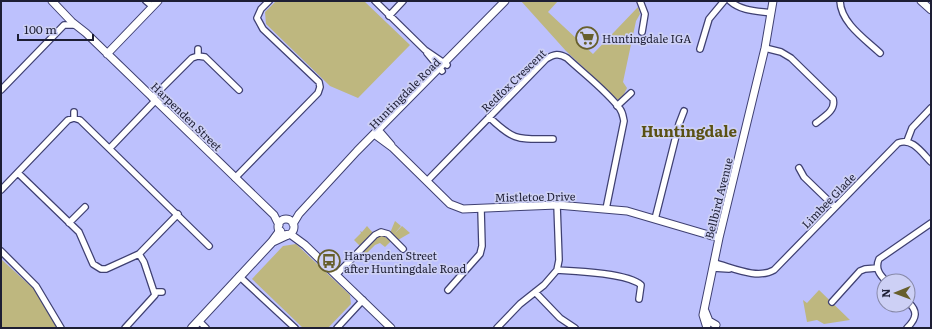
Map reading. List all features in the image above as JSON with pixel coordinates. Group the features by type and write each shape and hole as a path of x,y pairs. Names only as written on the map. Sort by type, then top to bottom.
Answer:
{"main road":[{"path":"192,328 272,242 279,228"},
{"path":"272,242 289,234"}],"street":[{"name":"Harpenden Street","path":"52,1 70,18 75,25 86,33"},
{"path":"106,54 155,4 146,1"},
{"path":"235,178 318,93 320,87 319,82 263,29 254,18 269,1"},
{"path":"375,1 443,67"},
{"path":"389,16 403,1"},
{"name":"Huntingdale Road","path":"291,223 352,157 378,133 443,67 505,1"},
{"path":"640,1 644,14 642,32"},
{"path":"700,49 709,19 724,1"},
{"path":"730,1 749,10 771,13"},
{"name":"Bellbird Avenue","path":"707,328 703,320 704,307 765,48 773,1"},
{"path":"840,1 842,12 846,21 880,53"},
{"path":"921,1 931,10"},
{"name":"Harpenden Street","path":"70,18 74,19 106,54 274,215 291,223"},
{"path":"1,90 64,25 75,25"},
{"path":"765,48 781,52 791,58 833,98 834,103 830,112 816,122"},
{"path":"110,148 198,52 239,90"},
{"name":"Redfox Crescent","path":"427,181 546,59 554,54 561,54 568,58 617,106 623,116 624,121 606,209"},
{"path":"617,106 631,93"},
{"path":"931,108 912,128 907,141 931,162"},
{"path":"74,112 74,118"},
{"path":"655,219 679,124 684,112"},
{"path":"489,117 507,134 513,137 553,140"},
{"path":"1,190 68,120 74,118 80,120 110,148 209,246"},
{"name":"Mistletoe Drive","path":"378,133 456,207 481,209 557,205 627,211 719,240"},
{"name":"Limbee Glade","path":"714,265 768,274 774,270 895,145 901,141 907,141"},
{"path":"799,168 804,177 835,207"},
{"path":"18,173 79,232 96,268 106,268 139,254 178,214"},
{"path":"497,328 520,304 535,292 557,270 559,260 557,205"},
{"path":"69,222 85,207"},
{"path":"448,290 480,254 482,246 481,209"},
{"name":"Harpenden Street","path":"274,215 279,228"},
{"path":"291,223 279,228 283,234 289,234 305,245 391,328"},
{"path":"289,234 293,231 291,223"},
{"path":"291,223 305,245"},
{"path":"879,273 877,263 882,256 931,223"},
{"path":"336,275 375,235 381,232 388,234 403,249"},
{"path":"1,251 36,286 61,328"},
{"path":"125,328 154,298 156,292 144,262 139,254"},
{"path":"832,302 860,271 877,268"},
{"path":"557,270 609,275 637,281 641,285 639,299"},
{"path":"239,276 295,328"},
{"path":"156,292 162,292"},
{"path":"535,292 560,318 575,328"},
{"path":"337,328 362,300"},
{"path":"704,307 707,318 716,327"},
{"path":"907,328 916,316 916,313"},
{"path":"199,320 206,328"}],"shaded area":[{"path":"276,1 364,1 410,45 358,98 330,86 266,24 265,12"},
{"path":"521,1 558,1 548,12 593,54 638,7 640,14 636,21 623,82 627,88 623,96 618,100 566,51"},
{"path":"395,221 401,226 395,233 402,226 410,233 398,240 390,233"},
{"path":"367,226 373,233 360,246 354,240 361,233 360,231 362,232"},
{"path":"382,235 391,241 385,247 380,243 375,245 364,256 365,258 361,262 357,258 377,237"},
{"path":"296,244 350,295 351,304 328,328 303,328 252,279 283,246"},
{"path":"1,259 36,291 58,328 1,328"},
{"path":"819,290 850,320 824,324 817,320 807,322 803,300 807,303"}],"place":[{"name":"Huntingdale IGA","path":"587,38"},
{"name":"Harpenden Street after Huntingdale Road","path":"329,261"}],"district":[{"name":"Huntingdale","path":"689,130"}]}
